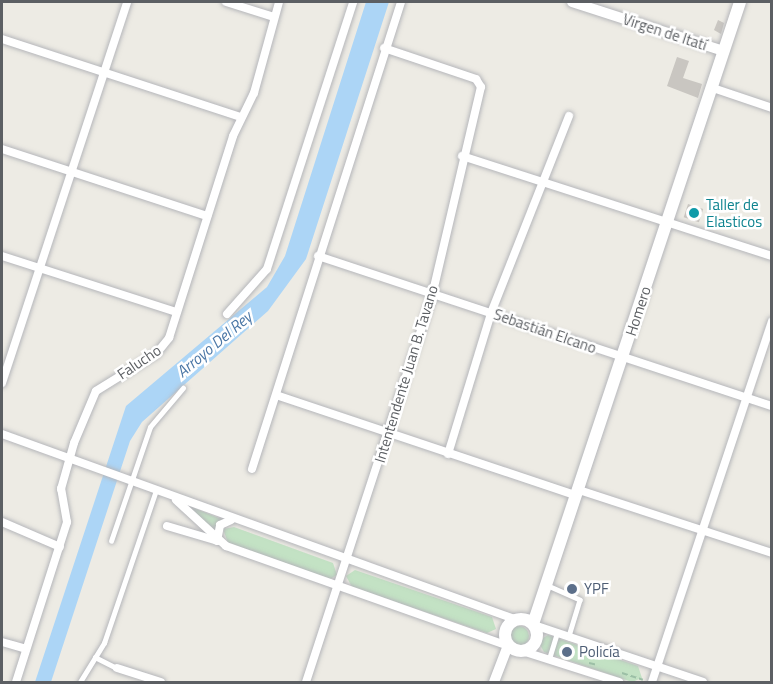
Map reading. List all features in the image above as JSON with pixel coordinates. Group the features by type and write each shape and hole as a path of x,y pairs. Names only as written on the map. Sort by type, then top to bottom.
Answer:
{"main road":[{"name":"Homero","path":"536,623 546,585 740,2"},
{"path":"520,621 536,623 534,641 522,651 506,646 509,628 520,621"}],"street":[{"path":"2,382 127,2"},
{"path":"225,2 274,17"},
{"name":"Falucho","path":"16,682 67,522 62,482 69,459 96,391 165,346 241,117 254,93 279,2"},
{"path":"227,314 267,269 353,2"},
{"path":"252,469 384,48 401,2"},
{"name":"Virgen de Itatí","path":"572,2 724,51"},
{"path":"2,39 241,117"},
{"name":"Intentendente Juan B. Tavano","path":"306,682 389,433 432,292 480,82 384,48"},
{"path":"713,88 771,108"},
{"path":"448,454 491,313 569,116"},
{"path":"2,149 207,216"},
{"path":"462,156 771,256"},
{"path":"2,256 176,312"},
{"name":"Sebastián Elcano","path":"318,256 771,406"},
{"path":"652,682 771,321"},
{"path":"276,394 448,454 771,553"},
{"path":"2,434 131,479 231,520 520,621"},
{"path":"174,498 218,541"},
{"path":"218,541 220,525 231,520"},
{"path":"2,522 60,547"},
{"path":"167,526 218,541 336,587 506,646 494,682"},
{"path":"536,623 557,633 703,682"},
{"path":"2,642 26,649"},
{"path":"522,651 619,682"},
{"path":"117,668 161,682"}],"lane":[{"path":"111,540 150,427 183,387"},
{"path":"80,682 95,657 156,490"},
{"path":"546,585 580,600 569,637"},
{"path":"549,659 557,633"},
{"path":"95,657 117,668"}],"green space":[{"path":"186,505 224,520 214,532"},
{"path":"234,527 333,563 337,575 330,579 228,543 223,529"},
{"path":"355,570 492,617 496,629 487,633 352,587 346,576"},
{"path":"519,626 526,629 529,636 526,643 519,646 512,643 509,636 512,629"},
{"path":"548,635 638,666 642,678 632,682 544,652 538,641"}],"water":[{"name":"Arroyo Del Rey","path":"366,2 389,2 306,259 268,311 142,422 130,441 51,682 35,682 126,406 267,287 285,256"}],"building":[{"path":"718,20 724,23 721,34 714,30"},
{"path":"677,57 689,61 683,78 702,84 698,98 667,86"},
{"name":"Taller de Elasticos","path":"688,204 703,209 699,222 684,217"}],"place":[{"name":"Taller de Elasticos","path":"694,213"},
{"name":"YPF","path":"572,589"},
{"name":"Policía","path":"567,652"}]}
